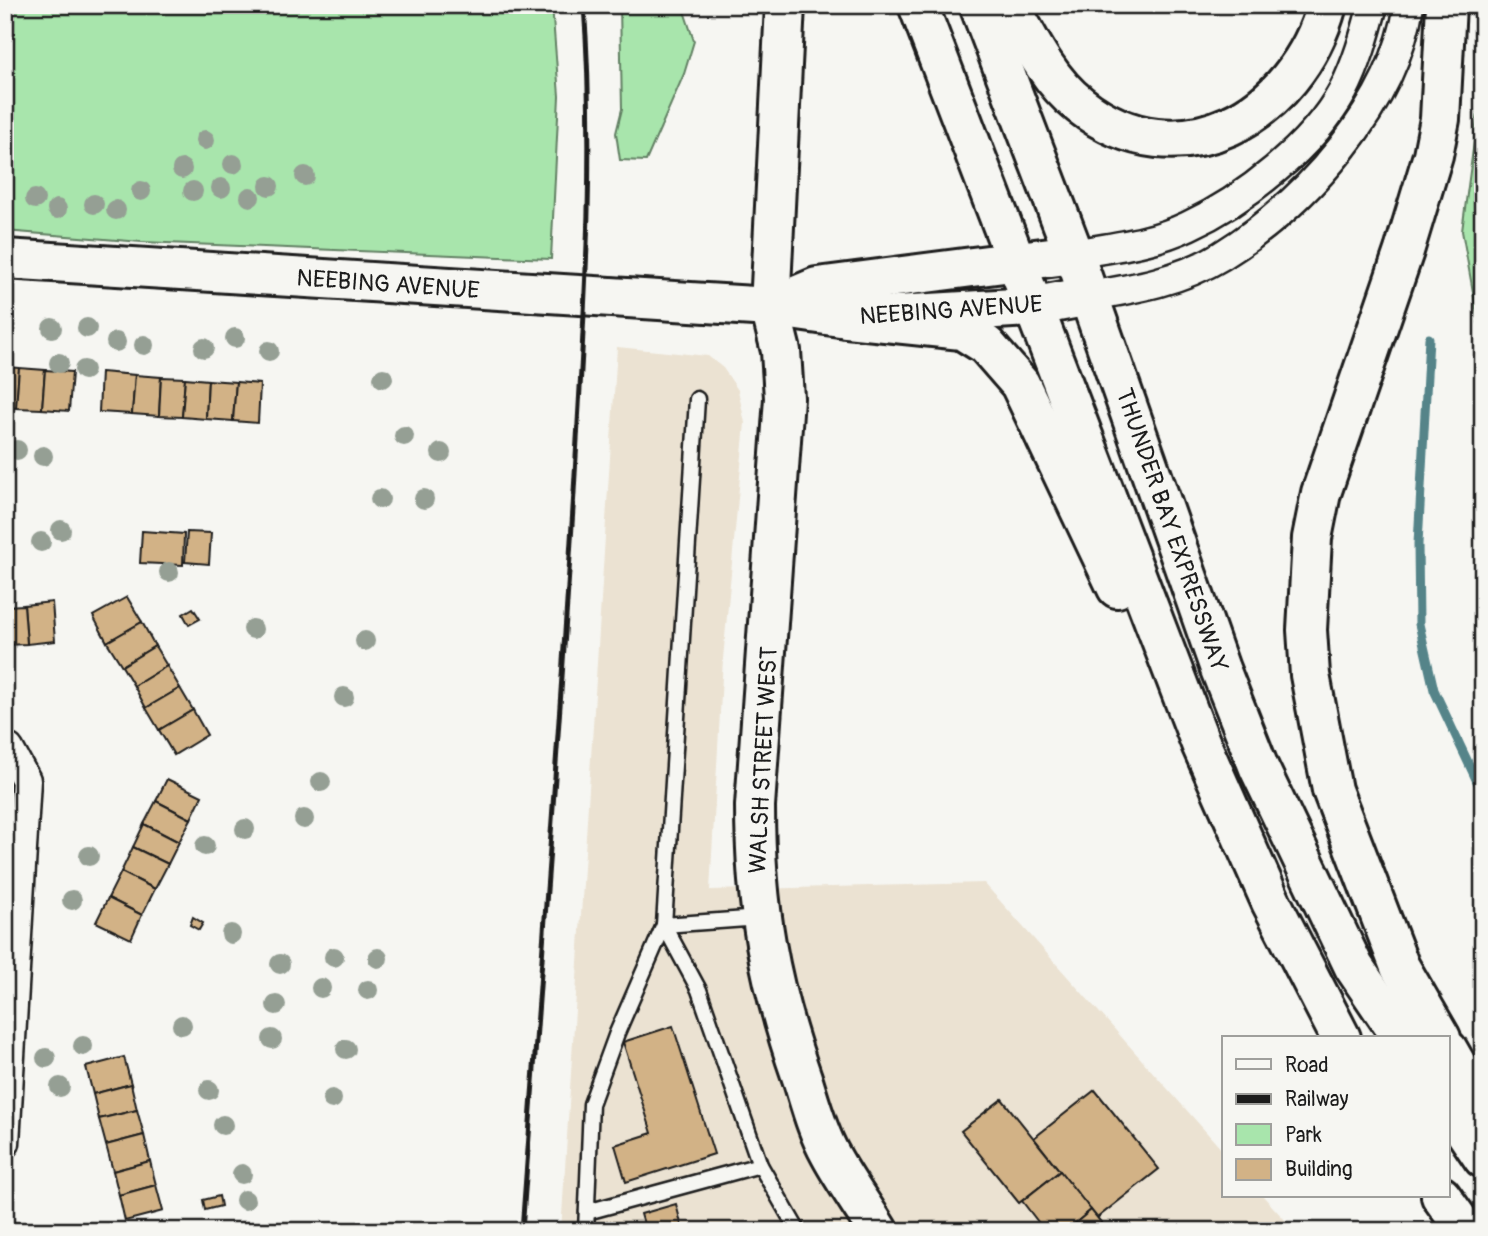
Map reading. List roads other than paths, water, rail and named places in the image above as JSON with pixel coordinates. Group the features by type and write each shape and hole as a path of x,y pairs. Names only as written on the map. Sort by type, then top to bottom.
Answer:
{"main road":[{"name":"WALSH STREET WEST","path":"785,5 770,307 781,351 784,398 757,783 755,870 760,918 771,975 790,1044 829,1152 878,1231"},
{"name":"THUNDER BAY EXPRESSWAY","path":"918,5 1031,307 1201,744 1271,901 1340,1036"},
{"name":"THUNDER BAY EXPRESSWAY","path":"979,5 1074,254 1220,669 1259,768 1354,967 1401,1036"},
{"path":"1010,5 1063,90 1082,107 1130,131 1160,138 1215,132 1248,118 1280,93 1306,53 1327,5"},
{"path":"1440,1036 1400,967 1332,790 1310,675 1307,630 1312,538 1321,493 1404,251 1433,155 1440,119 1446,5"},
{"name":"NEEBING AVENUE","path":"770,307 817,287 1074,254"},
{"name":"NEEBING AVENUE","path":"5,259 770,307 847,318 1031,307 1089,296"},
{"path":"847,318 962,330 976,337 1006,365 1020,384 1101,558 1201,744"},
{"path":"1450,1053 1483,1111"},
{"path":"1450,1109 1483,1158"},
{"path":"1442,1198 1466,1231"}],"street":[{"path":"1074,254 1144,241 1187,227 1227,204 1277,168 1320,123 1342,92 1359,55 1373,5"},
{"path":"1089,296 1139,288 1220,256 1290,203 1357,128 1390,68 1409,5"},
{"path":"5,749 9,749 26,780 5,1143"}],"lane":[{"path":"586,1231 591,1104 617,1033 664,925 697,399"},
{"path":"664,925 760,918"},
{"path":"664,925 699,990 760,1165 798,1231"},
{"path":"587,1212 760,1165"}],"waterway":[{"path":"1429,338 1418,544 1419,624 1434,690 1483,794"}],"railway":[{"path":"522,1231 562,677 584,309 589,127 584,5"}]}
